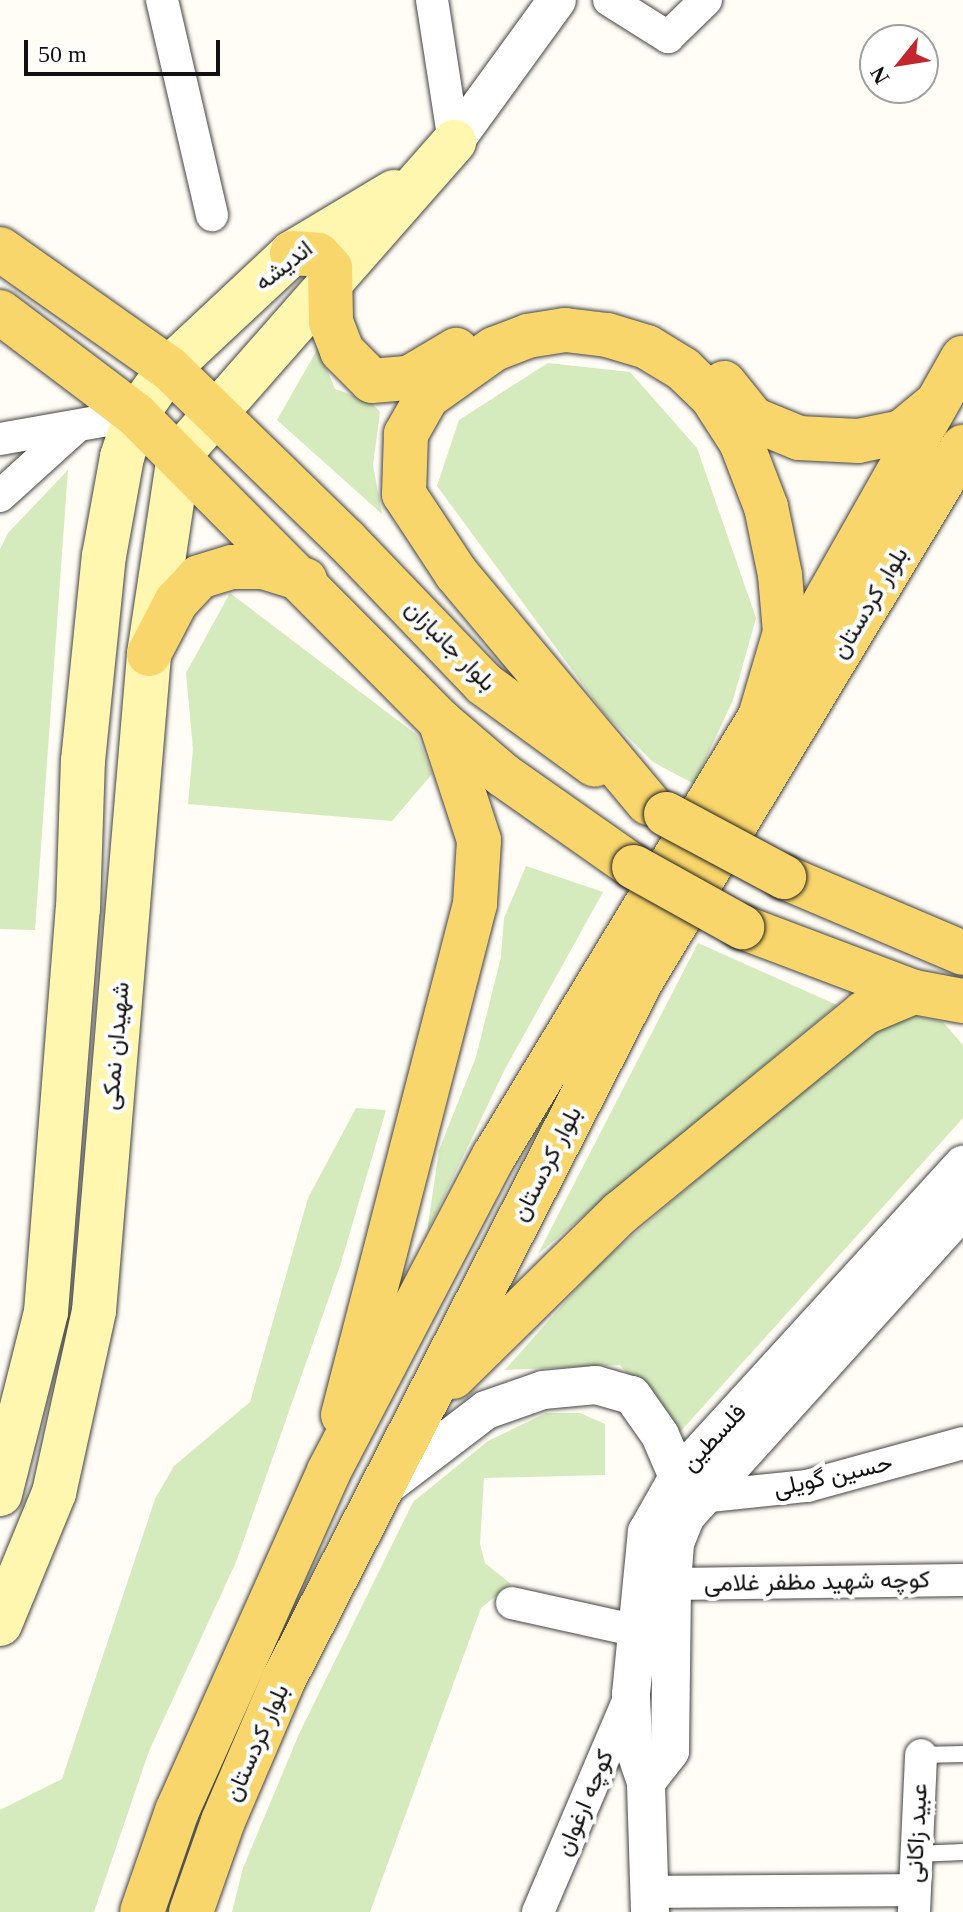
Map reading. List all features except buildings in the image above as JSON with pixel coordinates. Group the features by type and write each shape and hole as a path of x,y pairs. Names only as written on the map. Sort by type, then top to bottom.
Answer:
{"main road":[{"name":"اندیشه","path":"136,415 169,368 292,253 400,188 454,142"},
{"name":"اندیشه","path":"179,455 214,410 331,286 454,142"},
{"name":"بلوار جانبازان","path":"0,249 169,368 484,684 657,808 784,877 963,953"},
{"path":"292,253 318,255 330,268 331,322 342,351 372,381 409,378 520,319 603,314 651,328 693,352 753,419 799,438 858,441 902,432 937,403"},
{"path":"0,312 136,415 306,580 440,721 503,775 634,867 742,927 914,992 963,1001"},
{"name":"بلوار کردستان","path":"657,808 456,573 404,494 406,434 427,397 494,349 528,336 565,330 607,335 647,347 683,369 712,397 741,442 766,507 780,575 785,632 760,717"},
{"name":"بلوار کردستان","path":"142,1912 177,1811 329,1471 494,1156 760,717 963,358"},
{"name":"شهیدان نمکی","path":"2,1485 46,1312 78,909 83,761 104,556 122,457 136,415"},
{"name":"بلوار کردستان","path":"191,1912 223,1821 283,1681 641,981 963,447"},
{"name":"شهیدان نمکی","path":"0,1624 54,1493 94,1311 149,654 179,455"},
{"path":"149,654 176,602 199,577 232,567 263,567 306,580"},
{"path":"329,1471 475,904 479,840 440,721"},
{"path":"426,1404 620,1213 864,1013 914,992"}],"street":[{"path":"162,0 212,215"},
{"path":"432,0 454,142"},
{"name":"اندیشه","path":"454,142 557,0"},
{"path":"609,0 668,37 706,0"},
{"path":"0,439 74,429 136,415"},
{"path":"0,496 74,429"},
{"name":"فلسطین","path":"646,1782 670,1751 672,1584 675,1543 689,1487 963,1165"},
{"name":"فلسطین","path":"650,1902 646,1782 633,1744 631,1694 634,1630 647,1532 963,1209"},
{"path":"376,1494 486,1410 543,1390 596,1385 632,1395 660,1435 689,1487"},
{"path":"426,1404 486,1410"},
{"name":"حسین گویلی","path":"689,1487 807,1486 963,1443"},
{"name":"کوچه شهید مظفر غلامی","path":"672,1584 963,1580"},
{"path":"512,1603 634,1630"},
{"name":"کوچه ارغوان","path":"538,1912 631,1694"},
{"name":"عبید زاکانی","path":"914,1901 921,1755"},
{"path":"650,1902 914,1901"}],"lane":[{"path":"921,1755 963,1754"},
{"path":"915,1854 963,1852"}],"green space":[{"path":"318,348 335,389 371,402 380,412 373,465 382,514 277,420"},
{"path":"548,363 630,372 697,448 756,618 733,700 694,784 653,762 604,713 437,486 459,420"},
{"path":"68,470 35,930 0,929 0,549 8,533"},
{"path":"230,593 417,735 432,774 392,821 188,804 193,749 186,673"},
{"path":"526,866 603,892 504,1071 427,1232 439,1150 476,1057 501,957 504,918"},
{"path":"698,943 837,1005 538,1254"},
{"path":"902,1012 943,1022 963,1045 963,1118 671,1442 654,1407 620,1365 505,1370 597,1266 843,1054"},
{"path":"356,1108 386,1110 340,1266 236,1562 149,1751 94,1912 0,1912 0,1810 62,1779 155,1499 174,1466 250,1402 308,1198"},
{"path":"546,1413 580,1413 605,1424 605,1475 484,1478 480,1544 485,1563 511,1584 481,1608 370,1912 232,1912 243,1868 299,1734 413,1502 488,1441"}]}
